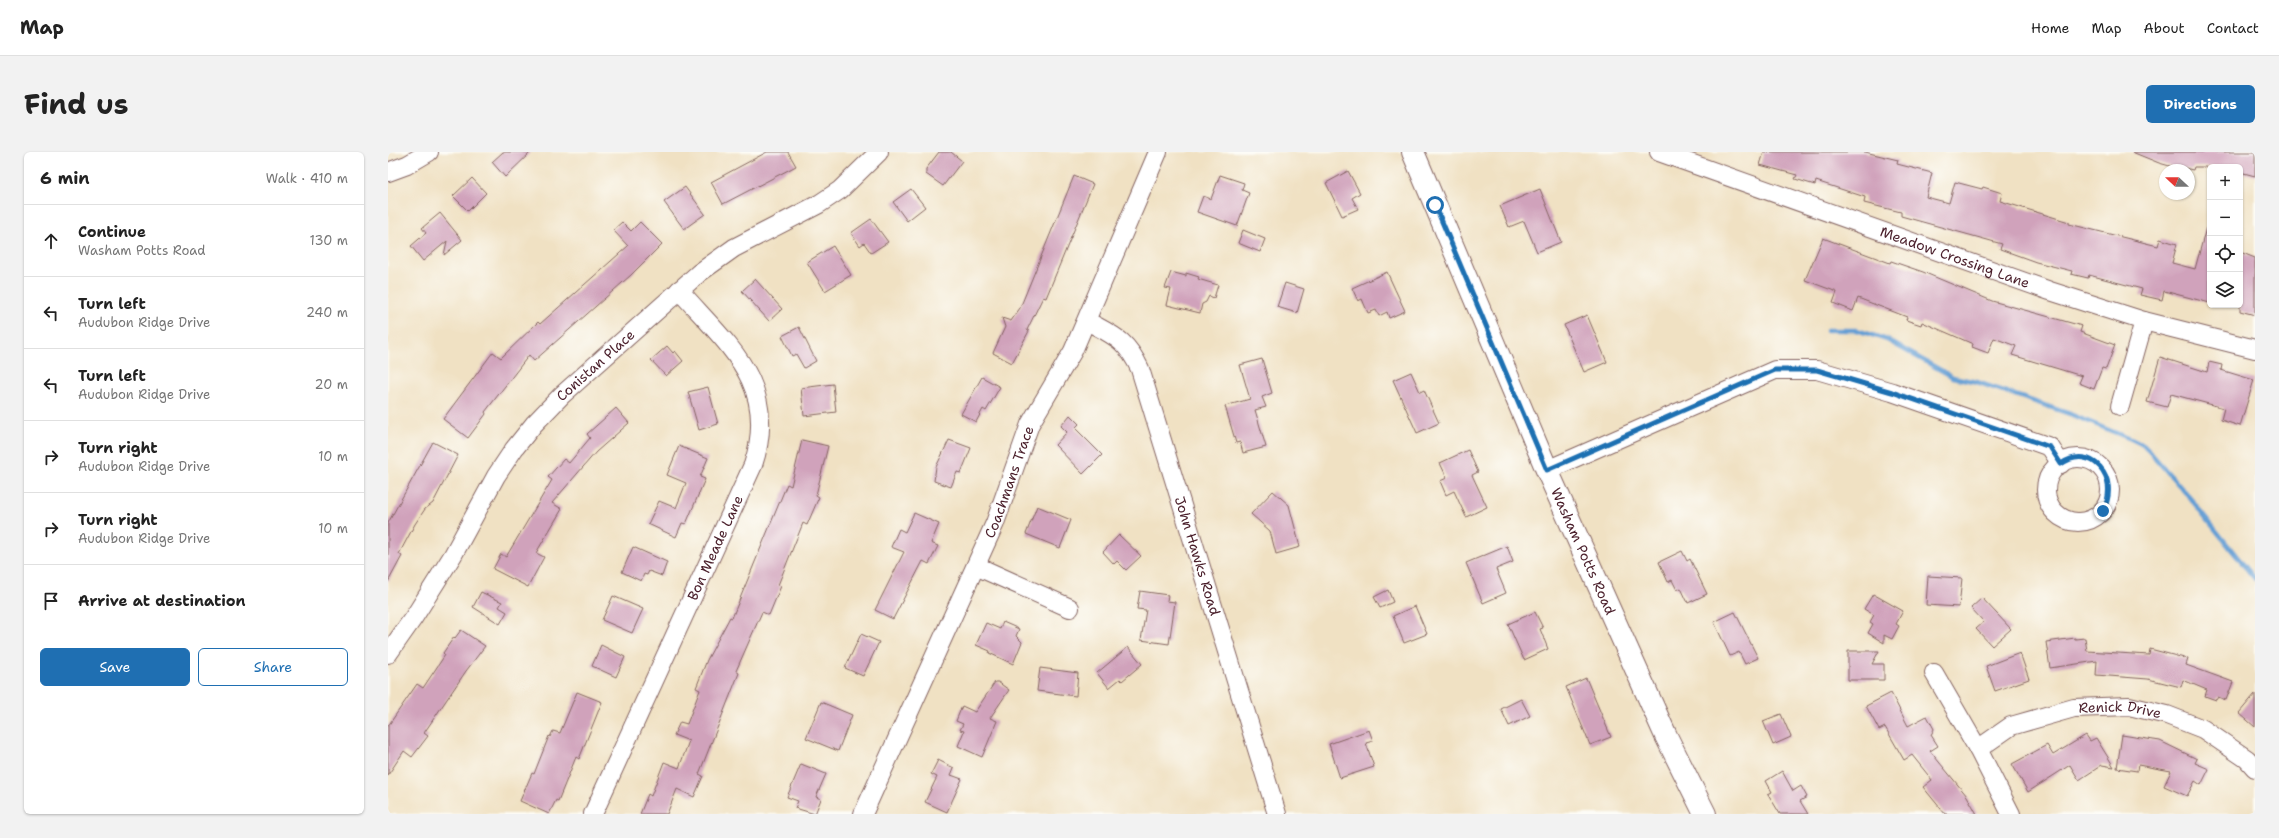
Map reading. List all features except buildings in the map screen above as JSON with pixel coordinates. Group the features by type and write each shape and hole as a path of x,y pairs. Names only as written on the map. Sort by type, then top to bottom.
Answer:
{"street":[{"path":"388,172 407,165 429,152"},
{"name":"Conistan Place","path":"388,654 414,617 453,555 496,476 534,424 562,395 679,290 734,248 819,204 840,190 880,152"},
{"name":"Coachmans Trace","path":"863,814 995,523 1030,424 1064,368 1087,321 1158,152"},
{"name":"Washam Potts Road","path":"1413,152 1547,470 1666,736 1705,814"},
{"name":"Meadow Crossing Lane","path":"1659,152 2028,283 2144,321 2255,349"},
{"name":"Bon Meade Lane","path":"593,814 753,465 760,435 760,409 746,369 737,356 679,290"},
{"name":"John Hawks Road","path":"1087,321 1122,341 1133,354 1140,369 1277,814"},
{"path":"2120,406 2144,321"},
{"path":"1547,470 1775,370 1817,370 1892,392 2050,447 2061,464"},
{"path":"976,566 1070,608"},
{"path":"1934,673 1978,749 2011,814"},
{"name":"Renick Drive","path":"1978,749 2011,726 2074,708 2129,706 2168,715 2204,729 2247,759 2255,768"}],"waterway":[{"path":"1827,330 1857,330 1887,340 1953,377 1977,382 2070,414 2143,444 2190,498 2255,579"}],"route":[{"path":"1435,205 1547,470 1775,370 1817,370 1892,392 2050,447 2061,464 2065,461 2076,458 2086,459 2096,463 2104,471 2108,480 2110,491 2108,501 2103,511"}]}
